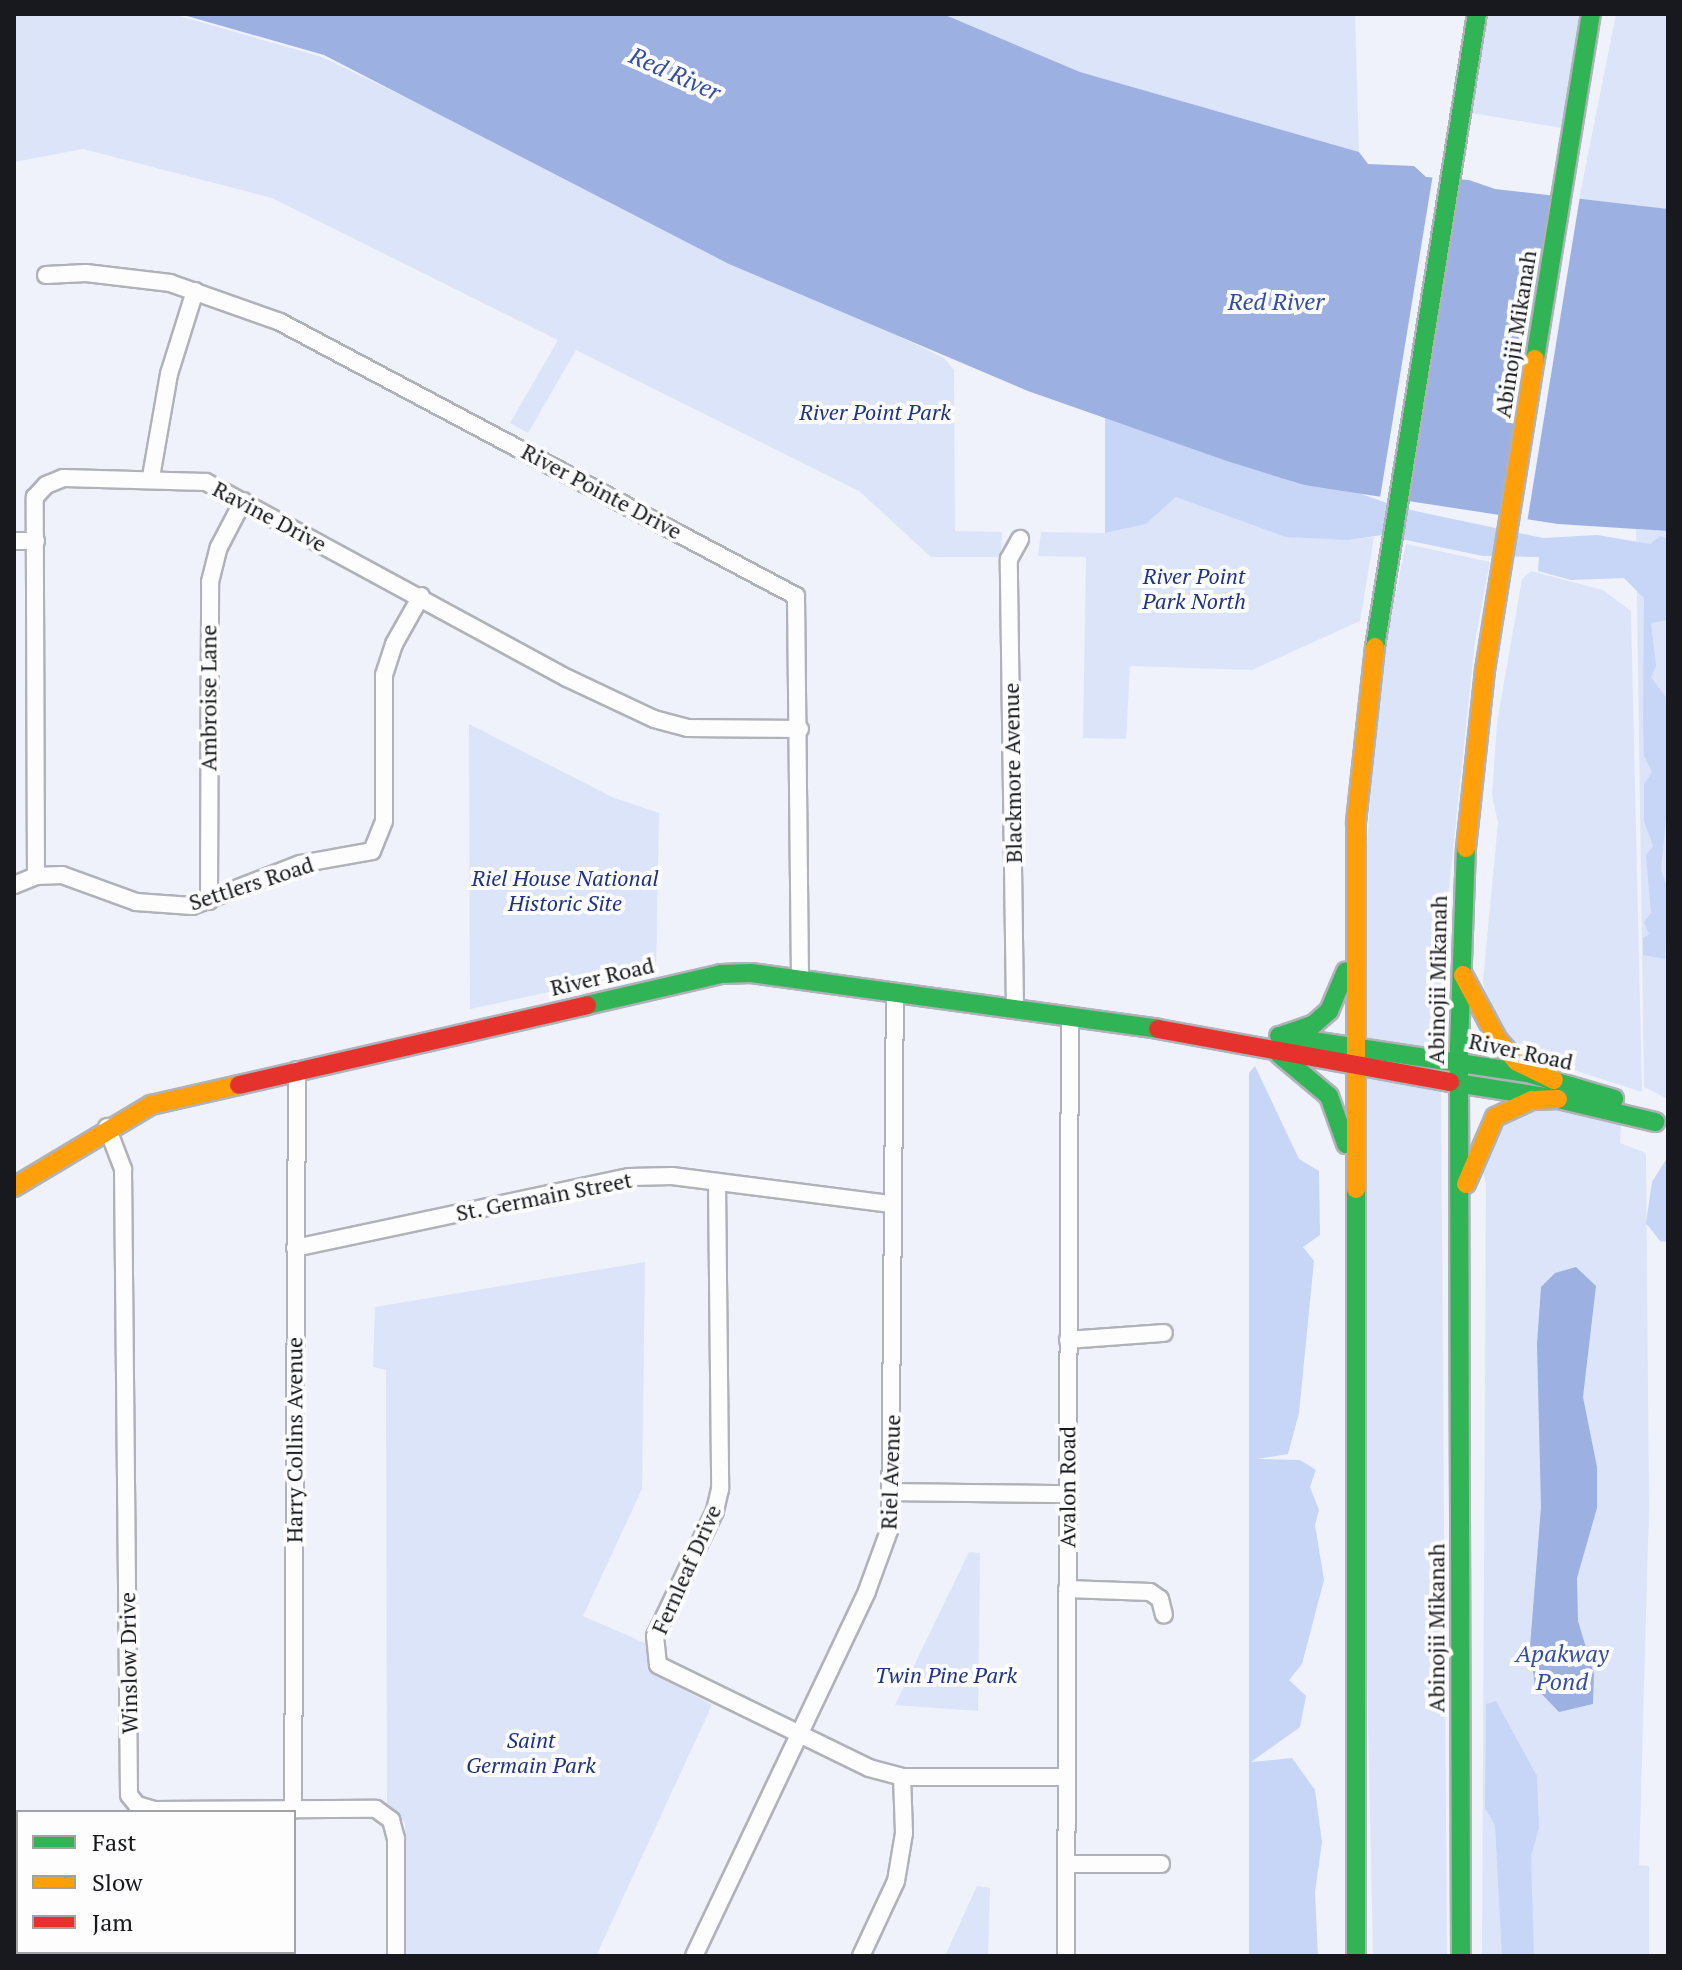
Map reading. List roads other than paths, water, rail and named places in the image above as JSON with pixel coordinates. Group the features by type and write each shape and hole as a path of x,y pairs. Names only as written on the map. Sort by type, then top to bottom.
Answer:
{"main road":[{"path":"1356,1956 1353,925 1360,767 1378,623 1477,14"},
{"name":"Abinojii Mikanah","path":"1461,1956 1460,969 1469,801 1490,640 1593,14"},
{"path":"1353,925 1339,997 1314,1024 1279,1045 1329,1096 1340,1116 1355,1180"},
{"path":"1460,969 1498,1040 1517,1062 1556,1089"},
{"name":"River Road","path":"14,1187 107,1127 151,1105 721,974 800,979 1227,1039 1279,1045 1354,1047 1460,1062 1556,1089 1662,1125"},
{"name":"River Road","path":"1279,1045 1355,1066 1460,1083 1556,1089"},
{"path":"1459,1201 1495,1117 1556,1089"},
{"path":"1356,1787 1365,1872 1366,1956"}],"street":[{"name":"River Pointe Drive","path":"46,275 86,273 195,291 280,322 788,589 799,608 800,979"},
{"path":"151,477 169,374 195,291"},
{"name":"Ravine Drive","path":"36,876 35,497 46,485 63,478 196,480 243,501 567,678 654,719 687,728 800,729"},
{"name":"Ambroise Lane","path":"209,901 209,595 219,547 243,501"},
{"name":"Blackmore Avenue","path":"1015,1009 1009,559 1020,539"},
{"path":"14,541 36,541"},
{"name":"Settlers Road","path":"14,885 36,876 72,877 124,898 160,906 209,901 300,864 363,855 379,843 384,675 394,644 421,596"},
{"name":"Riel Avenue","path":"694,1956 880,1561 890,1528 893,1492 891,1204 895,992"},
{"name":"Avalon Road","path":"1066,1956 1070,1017"},
{"name":"Harry Collins Avenue","path":"293,1810 297,1070"},
{"name":"Winslow Drive","path":"107,1127 123,1169 129,1795 137,1805 154,1810 376,1809 391,1820 396,1956"},
{"name":"St. Germain Street","path":"295,1248 630,1177 717,1183 891,1204"},
{"name":"Fernleaf Drive","path":"717,1183 720,1489 715,1511 655,1636 654,1656 668,1673 869,1768 902,1777 1065,1777"},
{"path":"1068,1340 1164,1333"},
{"path":"893,1492 1066,1494"},
{"path":"1067,1589 1150,1592 1160,1599 1164,1615"},
{"path":"861,1956 899,1869 902,1777"},
{"path":"1067,1864 1161,1864"}],"water":[{"name":"Red River","path":"180,14 943,14 1080,72 1359,152 1368,164 1414,166 1426,177 1469,180 1495,189 1668,209 1668,531 1558,524 1304,485 1227,461 1028,391 729,264 324,55"},
{"name":"Apakway Pond","path":"1576,1267 1596,1286 1583,1397 1597,1467 1597,1508 1577,1578 1578,1621 1594,1674 1593,1704 1559,1712 1535,1687 1530,1647 1541,1507 1537,1344 1541,1287 1555,1273"}],"park label":[{"name":"River Point Park","path":"875,412"},
{"name":"River Point Park North","path":"1194,588"},
{"name":"Riel House National Historic Site","path":"565,890"},
{"name":"Twin Pine Park","path":"946,1675"},
{"name":"Saint Germain Park","path":"531,1752"}]}
